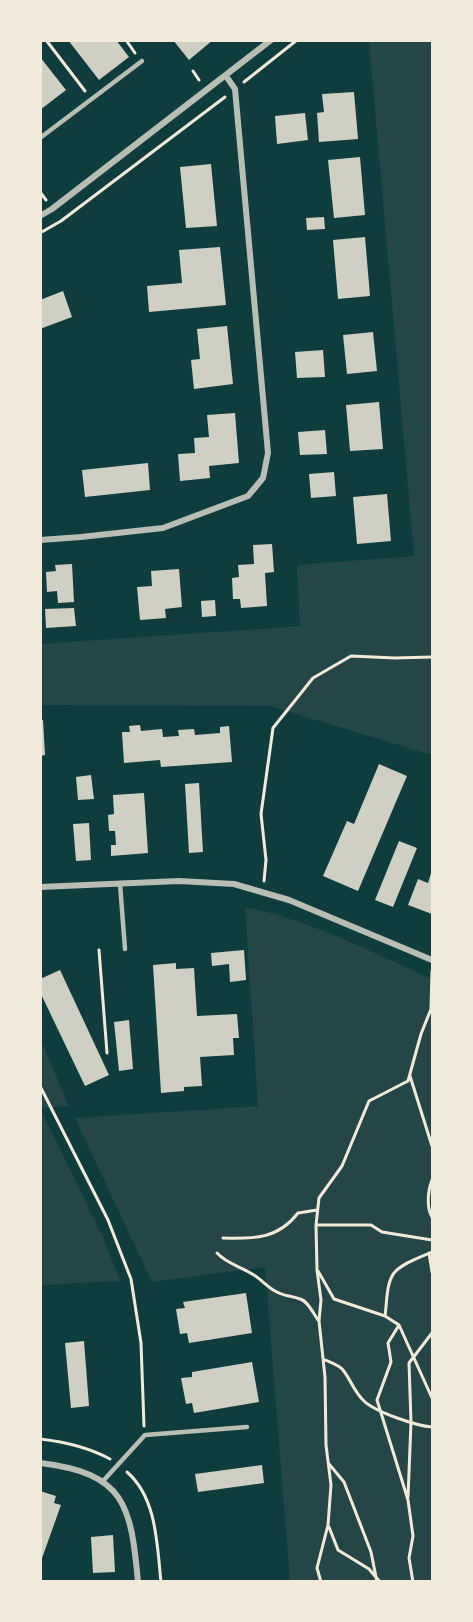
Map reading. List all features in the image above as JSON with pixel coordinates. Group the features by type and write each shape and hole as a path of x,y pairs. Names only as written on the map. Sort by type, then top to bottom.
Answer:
{"street":[{"path":"40,216 62,202 271,40"},
{"path":"40,540 164,528 248,496 263,478 268,453 235,89 226,76"},
{"path":"40,887 179,881 234,884 289,900 432,959"},
{"path":"40,1463 87,1473 103,1481 116,1493 129,1515 134,1536 138,1581"}],"lane":[{"path":"40,138 142,61"},
{"path":"120,884 124,949"},
{"path":"103,1481 145,1435 247,1427"}],"path":[{"path":"46,40 92,99"},
{"path":"40,233 61,221 297,40"},
{"path":"263,892 266,860 261,814 273,728 314,678 351,656 432,657"},
{"path":"99,950 107,1053"},
{"path":"321,1581 317,1568 328,1525 331,1485 319,1321 321,1300 317,1270 316,1225 319,1198 342,1166 369,1101 408,1081 421,1034 431,1009 432,959"},
{"path":"410,1075 432,1146"},
{"path":"40,1086 108,1220 131,1279 141,1343 145,1435"},
{"path":"432,1180 429,1188 429,1212 432,1217"},
{"path":"223,1238 264,1237 289,1226 298,1213 318,1210"},
{"path":"316,1225 371,1225 382,1232 432,1240"},
{"path":"217,1253 224,1261 256,1277 277,1293 301,1299 319,1321"},
{"path":"385,1316 388,1291 394,1273 412,1261 431,1253 432,1272"},
{"path":"317,1270 333,1299 385,1316 399,1325 432,1398"},
{"path":"399,1325 388,1343 391,1362 377,1400 408,1500 413,1536 409,1558 413,1581"},
{"path":"408,1500 411,1422 409,1363 432,1334"},
{"path":"323,1359 342,1368 356,1392 366,1403 380,1412 423,1427 432,1427"},
{"path":"328,1463 344,1482 371,1552 378,1581"},
{"path":"328,1525 338,1550 369,1569 378,1581"}],"shaded area":[{"path":"369,41 432,41 432,755 270,706 41,705 41,644 300,626 297,565 414,556"},
{"path":"245,907 317,928 432,979 432,1581 290,1581 265,1267 152,1282 75,1118 258,1106"},
{"path":"41,1041 69,1106 41,1108"},
{"path":"41,1110 103,1237 120,1281 41,1285"}],"building":[{"path":"68,40 116,40 129,57 99,80"},
{"path":"173,40 213,40 189,60"},
{"path":"40,57 66,90 40,110"},
{"path":"354,92 358,139 319,142 317,113 324,112 322,94"},
{"path":"305,113 308,140 277,144 275,116"},
{"path":"360,157 365,215 334,218 328,160"},
{"path":"211,164 217,226 186,228 180,167"},
{"path":"324,217 325,229 307,230 306,218"},
{"path":"365,237 370,296 338,299 333,240"},
{"path":"220,247 226,305 149,312 147,286 182,283 179,250"},
{"path":"63,291 72,317 40,329 40,300"},
{"path":"227,326 233,384 194,389 191,360 200,359 197,329"},
{"path":"373,332 377,371 347,374 343,335"},
{"path":"323,350 325,377 297,378 295,352"},
{"path":"379,402 383,449 350,451 346,405"},
{"path":"235,413 239,463 209,466 210,478 180,481 178,454 195,453 194,438 209,437 207,415"},
{"path":"325,430 327,454 300,455 298,432"},
{"path":"148,463 150,490 85,497 82,470"},
{"path":"334,472 336,496 311,498 309,474"},
{"path":"387,494 391,541 357,544 353,497"},
{"path":"272,544 274,572 265,573 267,606 241,608 240,599 233,599 232,578 239,577 238,565 254,564 253,545"},
{"path":"72,564 74,602 58,603 57,591 47,592 46,572 56,571 55,565"},
{"path":"179,569 182,607 165,609 166,618 140,620 137,587 152,586 151,571"},
{"path":"215,600 216,616 202,617 201,601"},
{"path":"74,608 76,626 46,628 45,609"},
{"path":"40,720 43,720 45,755 40,756"},
{"path":"140,725 141,731 162,729 163,737 179,736 178,730 194,729 195,735 220,733 220,727 229,726 232,762 161,767 160,760 124,763 122,732 130,732 129,726"},
{"path":"379,764 407,776 358,891 323,876 347,821 354,824"},
{"path":"91,775 94,799 78,800 76,777"},
{"path":"199,783 203,852 189,853 185,784"},
{"path":"144,793 148,853 111,856 111,845 116,845 115,831 109,831 108,815 114,814 113,795"},
{"path":"89,823 91,860 76,861 73,824"},
{"path":"399,841 417,848 393,907 375,900"},
{"path":"432,870 432,914 408,905 418,879 428,883"},
{"path":"244,950 246,980 230,982 229,964 212,966 211,953"},
{"path":"176,963 176,969 194,968 197,1016 237,1014 239,1038 233,1038 234,1055 200,1057 202,1086 184,1087 184,1091 161,1093 153,965"},
{"path":"60,970 109,1075 85,1086 40,992 40,979"},
{"path":"129,1020 133,1069 119,1071 114,1022"},
{"path":"246,1293 252,1333 189,1343 187,1333 180,1334 176,1309 185,1308 183,1302"},
{"path":"84,1341 89,1406 71,1408 65,1343"},
{"path":"252,1362 259,1402 194,1413 192,1403 186,1404 181,1378 192,1377 192,1372"},
{"path":"262,1465 264,1483 198,1492 195,1474"},
{"path":"40,1491 56,1496 54,1503 61,1505 41,1561"},
{"path":"113,1535 115,1572 93,1573 91,1537"}]}
